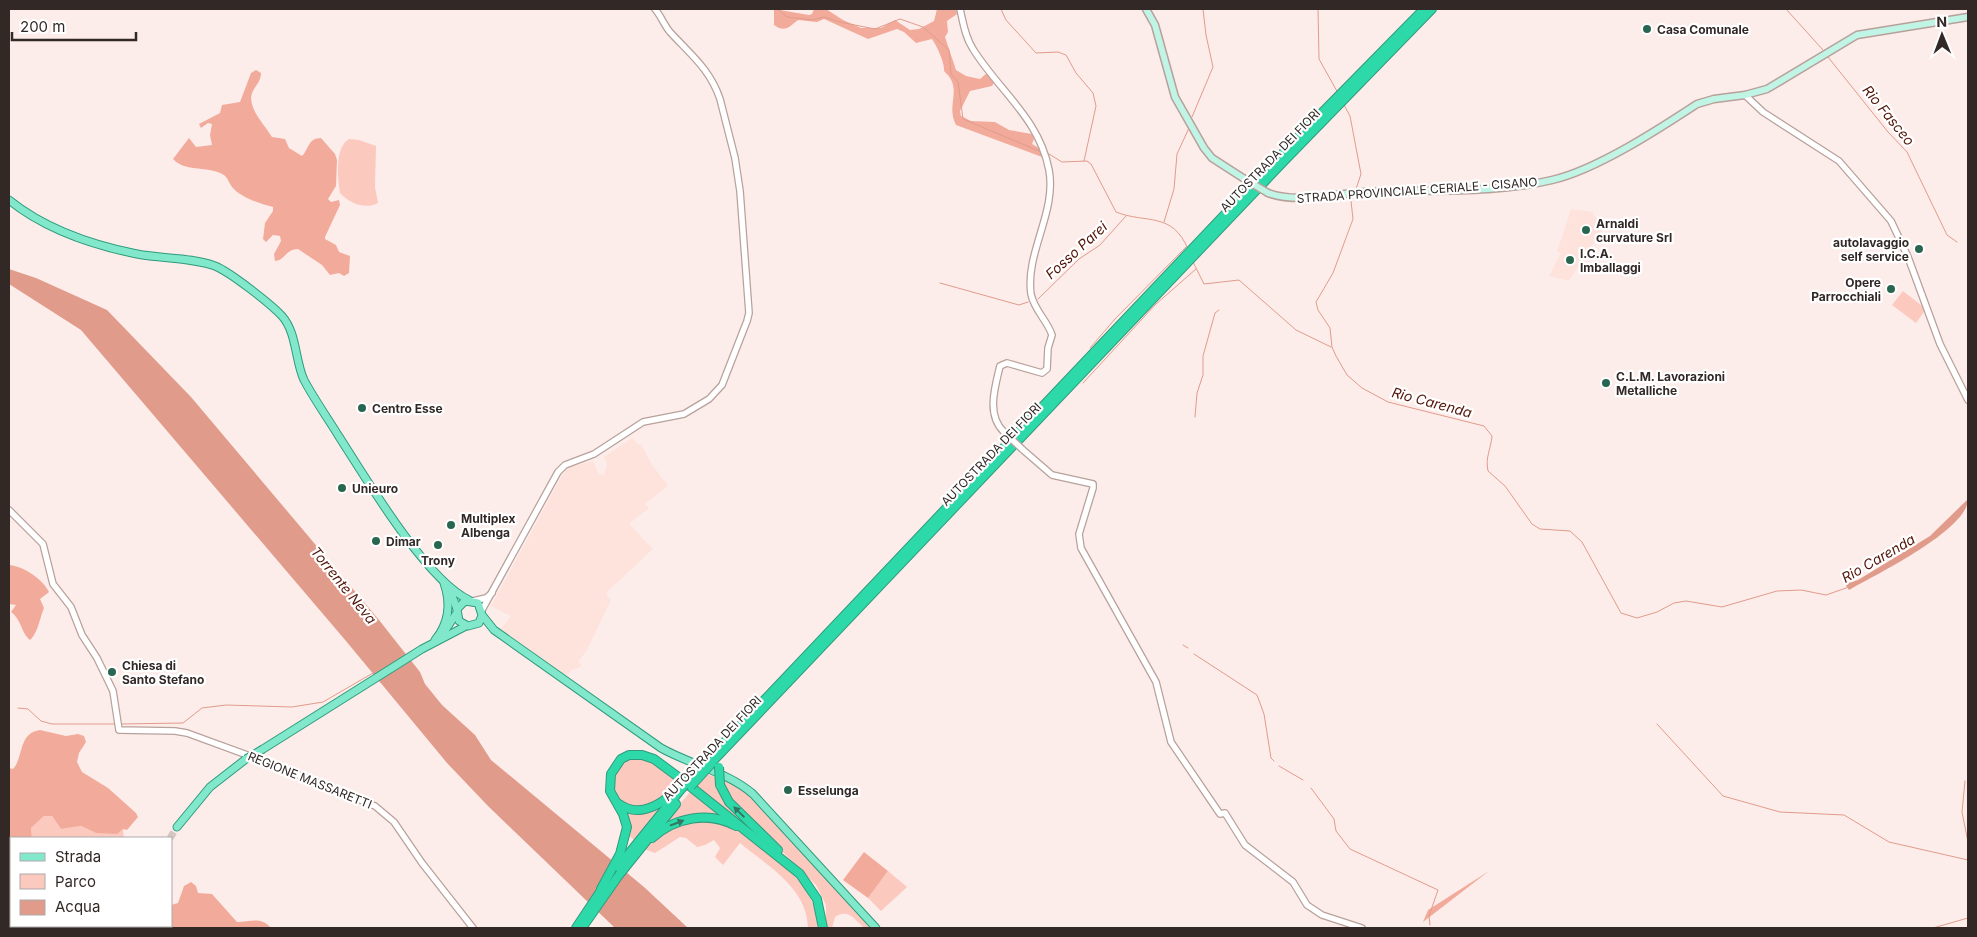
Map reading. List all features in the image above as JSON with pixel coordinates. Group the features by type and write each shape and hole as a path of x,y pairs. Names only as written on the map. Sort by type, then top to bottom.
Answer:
{"highway":[{"name":"AUTOSTRADA DEI FIORI","path":"683,788 714,762 1302,134 1424,9"},
{"name":"AUTOSTRADA DEI FIORI","path":"576,928 601,890 697,772 714,762 1285,160 1432,9"},
{"path":"601,890 620,854 626,828 623,814 609,783 615,766 629,756 646,756 682,780 754,835 805,879 814,892 820,907 823,928"},
{"path":"714,762 720,785 729,802 777,848 784,860"},
{"path":"616,802 632,810 648,809 661,803 683,788"},
{"path":"635,849 662,830 693,818 719,819 754,835"},
{"name":"AUTOSTRADA DEI FIORI","path":"582,928 635,849"}],"main road":[{"name":"STRADA PROVINCIALE CERIALE - CISANO","path":"1146,9 1155,25 1176,96 1204,148 1223,166 1240,177 1280,197 1490,187 1552,180 1596,162 1697,104 1767,89 1857,35 1968,17"},
{"path":"9,200 26,214 74,236 136,254 216,266 280,314 290,332 300,369 308,386 378,497 445,582 459,621 466,626"},
{"path":"445,582 471,600 494,630 661,748 684,761 742,784 754,794 876,928"},
{"path":"436,640 448,614 449,602 445,582"},
{"path":"436,640 448,628 462,603 471,600"},
{"path":"475,625 482,613"},
{"path":"177,827 210,787 246,759 436,640 466,626 475,625 494,630"}],"street":[{"path":"482,613 558,472 565,465 594,454 643,422 684,414 709,399 722,385 747,321 749,313 740,191 735,158 720,99 717,89 698,61 671,33 655,9"},
{"path":"960,9 972,48 1029,119 1049,169 1048,200 1031,286 1032,300 1052,335 1048,348 1047,368 1042,373 1008,363 1000,366 993,413 996,424 1052,475 1093,484 1079,534 1080,548 1156,682 1172,742 1195,780 1220,814 1224,813 1228,817 1245,844 1293,882 1306,905 1322,915 1362,928"},
{"path":"1745,95 1763,112 1839,161 1891,221 1908,256 1940,344 1968,400"},
{"name":"REGIONE MASSARETTI","path":"9,510 43,544 53,584 71,607 82,635 97,658 112,691 119,727 187,733 366,800 394,822 422,864 473,928"},
{"path":"471,600 486,598 495,590"}],"shaded area":[{"path":"774,9 809,15 812,14 814,9 826,9 843,20 861,28 881,28 895,20 910,30 919,29 934,21 937,9 956,9 957,14 947,21 948,32 945,37 956,70 966,76 980,79 987,73 995,81 992,86 970,91 960,111 961,116 971,121 995,122 1009,130 1032,134 1034,139 1032,144 1039,148 1042,157 956,125 952,110 953,84 944,71 940,55 932,39 916,43 904,32 897,29 868,39 824,19 817,22 798,20 787,28 781,29 774,25"},
{"path":"256,70 261,73 261,76 251,97 252,103 257,115 272,137 285,139 289,148 302,156 311,142 321,138 335,154 337,160 336,186 328,199 331,202 339,200 340,205 325,239 336,245 339,252 350,256 349,273 344,276 339,273 330,275 322,265 298,249 275,261 274,254 281,241 280,236 273,235 266,242 263,239 265,223 273,211 273,207 256,202 240,194 232,187 223,174 183,166 173,159 189,138 196,147 212,145 210,135 212,124 208,123 201,128 199,124 220,113 222,105 240,102 251,73"},
{"path":"1571,209 1593,212 1594,216 1606,224 1569,281 1549,276 1561,253 1557,252"},
{"path":"632,438 639,445 641,444 651,463 668,486 645,504 649,508 629,524 653,549 606,593 611,600 587,650 578,662 582,665 571,670 569,674 563,675 500,630 511,616 491,606 566,468 593,461 599,474 604,475 607,464 604,457"},
{"path":"9,565 32,574 42,582 49,592 40,599 44,608 37,629 30,640 15,615 11,612 16,605 9,604"},
{"path":"40,730 66,736 78,734 84,736 86,742 79,753 77,762 82,772 108,788 138,817 127,830 123,829 117,834 96,833 81,826 61,829 52,816 44,816 31,828 32,837 10,837 10,889 9,768 13,769 25,740 33,732"},
{"path":"864,852 888,871 868,898 843,880"},
{"path":"1489,871 1423,922 1428,910"},
{"path":"191,882 196,886 198,893 212,894 237,922 255,920 267,924 271,928 83,928 172,927 172,905 178,903 184,886"}],"green space":[{"path":"349,139 359,140 376,146 375,187 378,203 363,206 348,200 340,193 339,156 344,143"},
{"path":"1903,291 1926,309 1916,323 1892,305"},
{"path":"630,758 648,759 680,783 660,799 643,806 629,806 619,800 613,790 612,779 618,767"},
{"path":"707,774 715,777 720,792 767,842 695,787"},
{"path":"721,779 747,791 870,928 864,928 851,916 843,914 835,917 832,928 826,928 826,905 816,885 730,800"},
{"path":"691,791 724,816 723,818 661,826"},
{"path":"662,806 634,840 628,835 625,810"},
{"path":"44,816 52,816 61,829 81,826 96,833 123,829 124,837 32,837 31,828"},
{"path":"710,819 742,832 792,872 810,897 818,928 808,928 806,914 801,901 784,879 740,843 723,865 715,857 720,848 714,840 697,847 686,838 680,837 655,853 644,849 651,841 682,822"},
{"path":"888,871 907,887 881,911 868,898"}],"water":[{"name":"Torrente Neva","path":"9,269 36,278 107,310 191,397 379,620 420,672 425,684 442,705 475,735 491,760 644,887 688,928 615,928 488,806 447,763 346,641 81,330 9,284"},
{"path":"1968,499 1964,511 1953,524 1937,537 1898,563 1849,590 1845,584 1858,580 1930,536"}],"waterway":[{"name":"Rio Carenda","path":"778,9 787,17 813,20 824,17 875,29 900,19 923,27 949,50 951,74 958,82 963,119 1039,151"},
{"path":"1001,9 1006,20 1036,53 1058,52 1066,55 1076,73 1093,93 1096,106 1084,161"},
{"path":"1192,117 1213,67 1203,9"},
{"path":"1318,9 1319,59 1338,93"},
{"name":"Rio Fasceo","path":"1786,9 1823,50"},
{"name":"Rio Fasceo","path":"1828,57 1888,132 1907,152 1947,235 1957,242"},
{"path":"1343,103 1350,116 1361,174 1356,189"},
{"path":"1164,222 1174,189 1177,154 1189,128"},
{"path":"1049,154 1062,162 1087,161 1091,164 1116,212 1166,224 1182,237 1188,249"},
{"name":"Rio Carenda","path":"1353,196 1351,201 1353,219 1333,273 1316,302 1318,310 1330,328 1332,347 1347,375 1362,388 1388,402 1484,426 1492,436 1488,457 1488,471 1505,486 1532,524 1540,529 1570,531 1582,542 1621,613 1637,618 1657,612 1674,603 1686,601 1722,607 1777,591 1801,590 1826,595 1849,587"},
{"name":"Fosso Parei","path":"1038,299 1079,259 1100,245 1126,216"},
{"path":"1090,348 1115,319 1186,247"},
{"path":"1193,262 1204,284 1239,280 1296,330 1331,347"},
{"path":"1083,383 1156,304 1196,269"},
{"name":"Fosso Parei","path":"940,283 1019,305 1028,302"},
{"path":"1195,417 1197,393 1203,375 1203,356 1215,313 1219,310"},
{"path":"1183,645 1188,648"},
{"path":"1194,654 1257,695 1264,714 1271,758 1274,761"},
{"path":"121,724 183,723 202,708 226,705 292,707 323,702 373,673"},
{"path":"18,708 28,709 41,721 52,724 115,724"},
{"path":"1657,724 1723,796 1780,812 1844,815 1889,842 1968,860"},
{"path":"1279,766 1303,780"},
{"path":"1965,781 1962,812 1968,842"},
{"path":"1311,788 1334,819 1336,831 1350,849 1438,890 1429,916 1430,925"},
{"path":"1933,928 1968,918"}],"tunnel":[{"path":"171,837 177,827"}],"place":[{"name":"Casa Comunale","path":"1647,29"},
{"name":"Arnaldi curvature Srl","path":"1586,230"},
{"name":"autolavaggio self service","path":"1919,249"},
{"name":"I.C.A. Imballaggi","path":"1570,260"},
{"name":"Opere Parrocchiali","path":"1891,289"},
{"name":"C.L.M. Lavorazioni Metalliche","path":"1606,383"},
{"name":"Centro Esse","path":"362,408"},
{"name":"Unieuro","path":"342,488"},
{"name":"Multiplex Albenga","path":"451,525"},
{"name":"Dimar","path":"376,541"},
{"name":"Trony","path":"438,545"},
{"name":"Chiesa di Santo Stefano","path":"112,672"},
{"name":"Esselunga","path":"788,790"}]}
